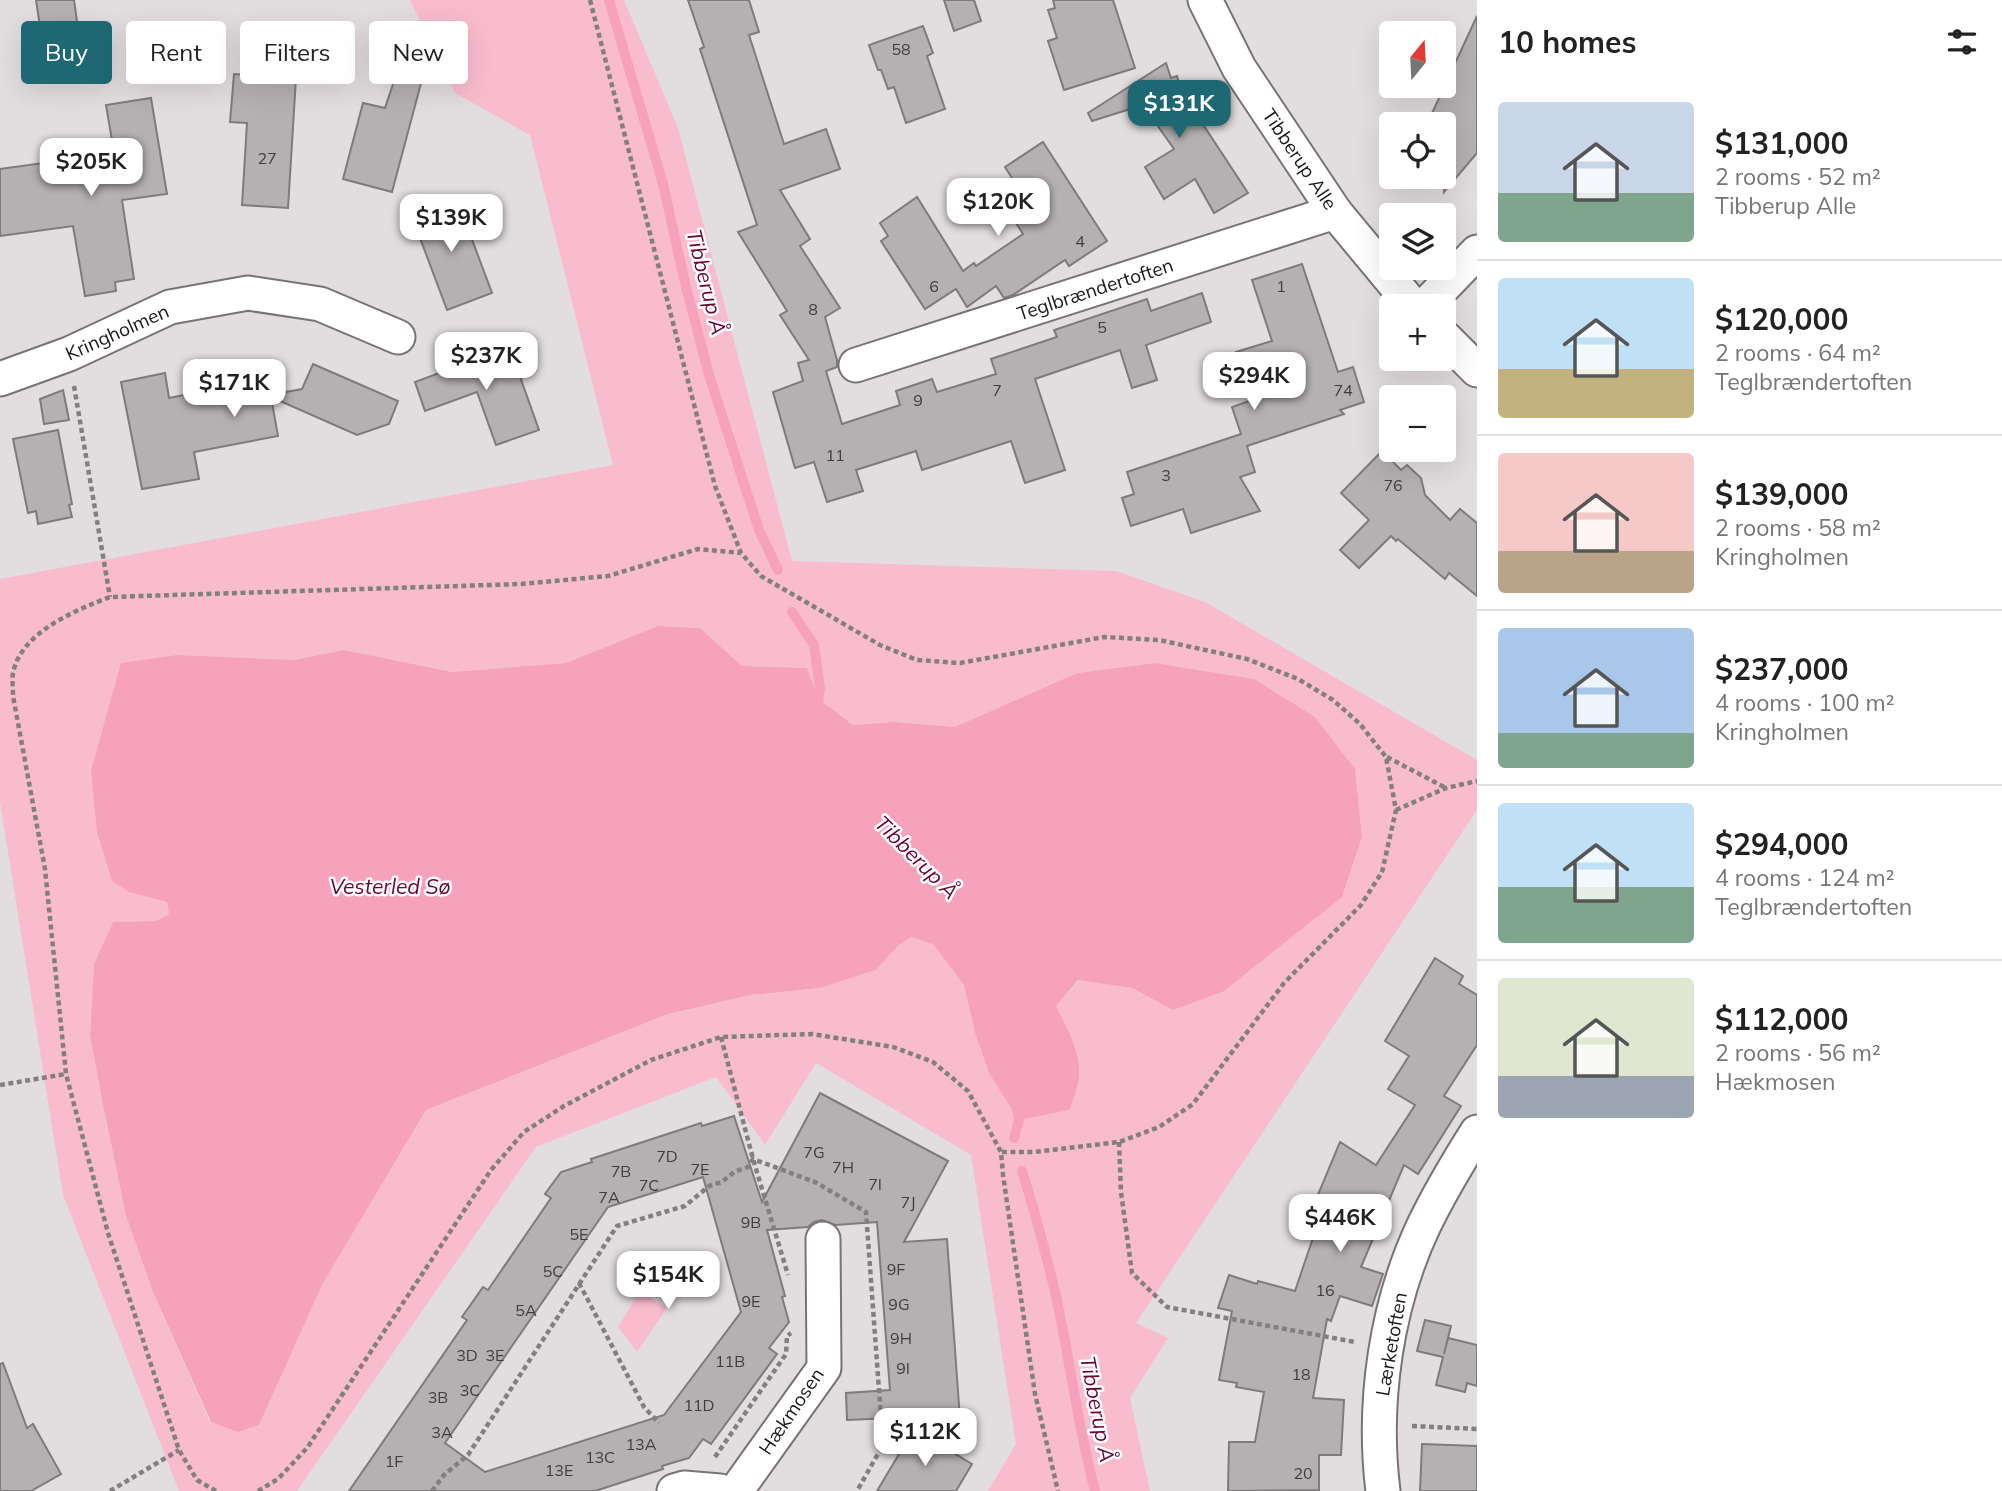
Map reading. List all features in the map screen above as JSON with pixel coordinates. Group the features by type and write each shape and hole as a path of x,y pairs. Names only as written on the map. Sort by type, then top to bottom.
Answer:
{"street":[{"name":"Tibberup Alle","path":"1205,0 1239,68 1335,212 1403,294"},
{"name":"Teglbrændertoften","path":"856,365 1335,212"},
{"path":"1437,294 1477,252"},
{"name":"Kringholmen","path":"0,379 69,354 170,307 248,293 320,304 398,337"},
{"path":"1456,349 1477,370"},
{"name":"Lærketoften","path":"1382,1491 1380,1425 1387,1348 1401,1286 1423,1227 1452,1171 1477,1132"},
{"name":"Hækmosen","path":"736,1491 824,1368 823,1239"},
{"path":"674,1491 684,1488 720,1491"}],"path":[{"path":"590,0 715,486 741,553 761,576 880,645 917,660 960,663 1104,637 1159,640 1247,659 1298,678 1333,700 1360,724 1386,757 1446,788"},
{"path":"69,354 110,597"},
{"path":"216,1491 197,1480 179,1450 108,1233 66,1074 45,869 13,696 13,672 23,652 43,631 72,612 110,597 520,584 608,576 698,549 741,553"},
{"path":"1001,1152 1034,1152 1119,1142 1159,1127 1193,1104 1284,983 1361,905 1382,872 1396,810 1386,757"},
{"path":"1396,810 1446,788 1477,782"},
{"path":"258,1491 278,1479 307,1448 491,1170 524,1132 564,1106 651,1060 721,1037 812,1034 893,1047 933,1062 968,1091 1001,1152 1035,1394 1058,1491"},
{"path":"721,1037 753,1159 791,1283"},
{"path":"0,1085 66,1074"},
{"path":"1119,1142 1121,1192 1132,1273 1167,1307 1387,1348"},
{"path":"432,1491 444,1475 468,1455 617,1226 685,1206 709,1186 725,1179"},
{"path":"579,1283 644,1407 659,1423"},
{"path":"714,1458 786,1354 787,1336 793,1330"},
{"path":"1380,1425 1477,1429"},
{"path":"110,1491 179,1450"}],"shaded area":[{"path":"410,0 624,0 678,128 792,561 1116,571 1205,602 1477,760 1477,810 1136,1323 1168,1338 1130,1398 1150,1491 988,1491 1016,1444 971,1155 816,1063 765,1145 716,1077 536,1147 297,1491 179,1491 63,1195 0,802 0,579 613,465 530,135 455,93 451,84 468,84 468,21 420,21","holes":["658,626 700,628 742,666 807,668 819,699 853,725 896,722 955,727 1077,673 1155,663 1254,679 1355,769 1362,837 1342,897 1173,1010 1132,988 1079,980 1056,1006 1059,1012 967,994 964,985 933,944 911,937 897,947 876,970 820,988 751,995 668,1014 426,1110 323,1283 259,1425 210,1422 153,1292 126,1216 90,1035 94,964 113,922 156,921 169,915 167,902 129,892 178,655 294,660 344,650 452,672 566,663"]},
{"path":"640,1291 667,1308 637,1352 618,1327"}],"water":[{"name":"Vesterled Sø","path":"658,626 700,628 742,666 807,668 819,699 853,725 896,722 955,727 1077,673 1155,663 1254,679 1315,717 1355,769 1362,837 1342,897 1224,991 1173,1010 1132,988 1078,980 1056,1006 1078,1057 1078,1081 1069,1110 1019,1120 989,1073 975,1032 964,985 933,944 911,937 897,947 876,970 820,988 751,995 668,1014 426,1110 323,1283 259,1425 238,1432 211,1422 153,1292 126,1216 90,1035 94,964 113,922 156,921 169,914 167,902 129,892 112,881 97,832 91,771 121,663 178,655 294,660 344,650 452,672 566,663"}],"building":[{"path":"36,0 74,0 77,21 39,21"},
{"path":"688,0 749,0 759,32 749,35 784,144 826,129 840,169 780,190 810,239 800,246 840,308 825,317 837,360 837,367 826,371 842,424 900,405 896,391 932,379 937,392 996,374 991,359 1057,337 1054,330 1147,299 1151,311 1202,293 1211,322 1146,345 1157,380 1132,388 1120,350 1035,379 1065,470 1025,483 1011,441 922,470 916,451 856,470 863,491 827,502 814,462 795,468 773,392 803,381 798,363 809,360 780,315 787,311 738,232 757,225 700,49 704,47"},
{"path":"944,0 974,0 981,21 954,31"},
{"path":"1053,0 1113,0 1135,68 1064,90 1048,41 1057,38 1048,10 1055,8"},
{"path":"1477,16 1477,153 1456,178 1456,112 1433,112 1439,98 1456,98 1456,61"},
{"path":"923,26 933,53 927,56 945,109 906,123 894,87 888,89 869,45"},
{"path":"1166,63 1171,78 1177,76 1181,91 1248,193 1214,213 1195,179 1164,199 1145,167 1174,149 1143,105 1092,121 1088,113"},
{"path":"234,74 240,74 240,84 296,84 288,208 242,205 247,123 230,122"},
{"path":"393,84 421,84 392,192 343,179 363,103 385,108"},
{"path":"151,98 167,194 122,200 134,279 115,282 116,291 85,296 73,226 0,236 0,169 50,162 53,179 117,170 106,105"},
{"path":"1043,142 1107,241 1069,266 1065,260 1013,295 1004,298 996,286 967,307 956,289 925,309 881,241 888,236 880,223 917,197 963,271 974,263 976,266 1023,234 1009,212 1026,200 1005,167"},
{"path":"452,199 457,211 461,210 492,293 447,310 411,214"},
{"path":"1302,264 1338,372 1353,367 1364,402 1340,410 1344,414 1247,446 1255,472 1240,477 1260,511 1191,533 1183,509 1131,526 1122,498 1134,494 1127,472 1241,434 1232,407 1252,400 1236,352 1272,341 1252,280"},
{"path":"508,343 539,430 496,445 477,392 425,411 415,382 466,363 465,359"},
{"path":"313,364 398,401 389,424 357,435 271,397 278,436 194,452 199,479 142,489 121,382 165,373 169,398 233,385 236,401 302,389"},
{"path":"63,390 69,420 44,424 40,399"},
{"path":"58,430 72,517 38,524 36,511 28,513 13,439"},
{"path":"1379,454 1379,462 1393,462 1401,470 1407,465 1421,478 1425,495 1450,520 1460,509 1477,523 1477,596 1449,573 1445,579 1391,536 1359,568 1340,550 1369,520 1341,493"},
{"path":"1435,958 1463,976 1459,984 1477,995 1477,1045 1444,1096 1461,1106 1418,1174 1404,1165 1361,1267 1383,1274 1372,1306 1340,1296 1331,1321 1327,1319 1313,1398 1344,1400 1341,1455 1319,1455 1319,1490 1228,1491 1229,1442 1255,1442 1264,1392 1236,1387 1237,1383 1219,1380 1232,1311 1218,1308 1229,1275 1257,1284 1258,1281 1295,1291 1317,1226 1307,1221 1340,1142 1376,1165 1415,1105 1388,1089 1409,1056 1385,1041"},
{"path":"820,1093 948,1161 904,1242 947,1239 960,1419 892,1424 892,1418 847,1420 846,1393 890,1390 877,1222 835,1225 822,1220 808,1227 767,1230 785,1296 782,1297 789,1322 769,1348 777,1354 711,1444 703,1439 689,1458 595,1491 349,1491 467,1320 462,1317 483,1287 488,1290 551,1198 545,1194 561,1172 592,1162 591,1159 701,1123 702,1126 734,1116 762,1202","holes":["703,1177 741,1312 664,1415 485,1472 445,1443 608,1207"]},
{"path":"1425,1320 1451,1326 1448,1338 1477,1345 1477,1386 1467,1383 1465,1392 1436,1385 1443,1357 1417,1351"},
{"path":"3,1363 27,1428 33,1424 61,1474 31,1491 0,1491 0,1364"},
{"path":"914,1429 972,1464 956,1491 877,1491"},
{"path":"1422,1444 1477,1446 1477,1491 1420,1491"}],"waterway":[{"name":"Tibberup Å","path":"609,0 663,184 709,375 759,530 778,570"},
{"name":"Tibberup Å","path":"792,612 814,645 820,688 817,711"},
{"name":"Tibberup Å","path":"1014,1138 1019,1120 1017,1108"},
{"name":"Tibberup Å","path":"1022,1171 1056,1296 1095,1491"}]}
